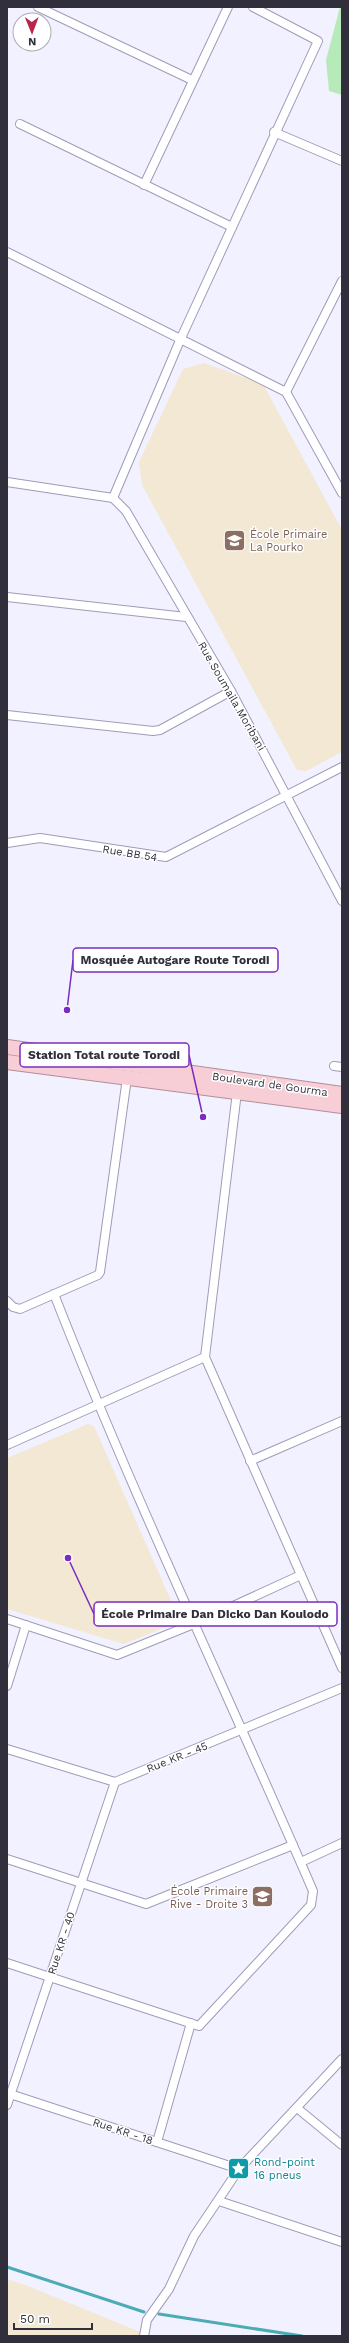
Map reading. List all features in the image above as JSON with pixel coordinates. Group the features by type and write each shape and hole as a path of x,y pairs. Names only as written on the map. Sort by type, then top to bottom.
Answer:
{"highway":[{"name":"Boulevard de Gourma","path":"7,1047 342,1094"},
{"name":"Boulevard de Gourma","path":"7,1062 342,1106"}],"street":[{"path":"38,7 192,80"},
{"path":"144,185 192,80 228,7"},
{"path":"7,482 113,498 181,338 274,132 318,40 253,7"},
{"path":"20,124 232,227"},
{"path":"274,132 342,161"},
{"path":"7,252 286,392 342,493"},
{"path":"286,392 342,281"},
{"path":"334,478 342,473"},
{"name":"Rue Soumaila Moribani","path":"113,498 126,511 231,691 342,901"},
{"path":"7,597 186,616"},
{"path":"7,714 153,732 160,730 231,691"},
{"name":"Rue BB 54","path":"7,843 40,838 166,857 342,767"},
{"path":"7,1301 12,1307 20,1309 98,1275 102,1268 127,1078"},
{"path":"237,1092 205,1357 342,1668"},
{"path":"7,1964 199,2026 311,1905 313,1891 196,1623 98,1405 54,1294"},
{"path":"7,1445 205,1357"},
{"path":"250,1461 342,1421"},
{"path":"7,1619 117,1655 196,1623 301,1575"},
{"path":"7,1686 26,1625"},
{"name":"Rue KR - 45","path":"115,1782 342,1688"},
{"path":"7,1749 115,1782"},
{"name":"Rue KR - 40","path":"7,2105 9,2094 115,1782"},
{"path":"301,1862 342,1843"},
{"path":"7,1859 140,1903 153,1903 293,1845"},
{"path":"157,2142 191,2023"},
{"path":"144,2336 147,2320 166,2295 194,2236 219,2201 239,2169 342,2059"},
{"name":"Rue KR - 18","path":"9,2094 239,2169"},
{"path":"297,2108 342,2145"},
{"path":"219,2201 342,2242"}],"shaded area":[{"path":"204,363 263,384 342,530 342,752 306,771 297,770 142,485 139,462 183,369"},
{"path":"88,1424 94,1426 180,1621 124,1644 7,1609 7,1458"},
{"path":"7,2279 28,2286 150,2336 7,2336"}],"green space":[{"path":"340,7 342,7 342,95 329,91 326,60"}],"waterway":[{"path":"7,2267 144,2312"},
{"path":"159,2314 302,2336"}],"place":[{"name":"École Primaire La Pourko","path":"234,540"},
{"name":"Mosquée Autogare Route Torodi","path":"67,1010"},
{"name":"Station Total route Torodi","path":"203,1117"},
{"name":"École Primaire Dan Dicko Dan Koulodo","path":"68,1558"},
{"name":"École Primaire Rive - Droite 3","path":"263,1897"},
{"name":"Rond-point 16 pneus","path":"239,2168"}]}
